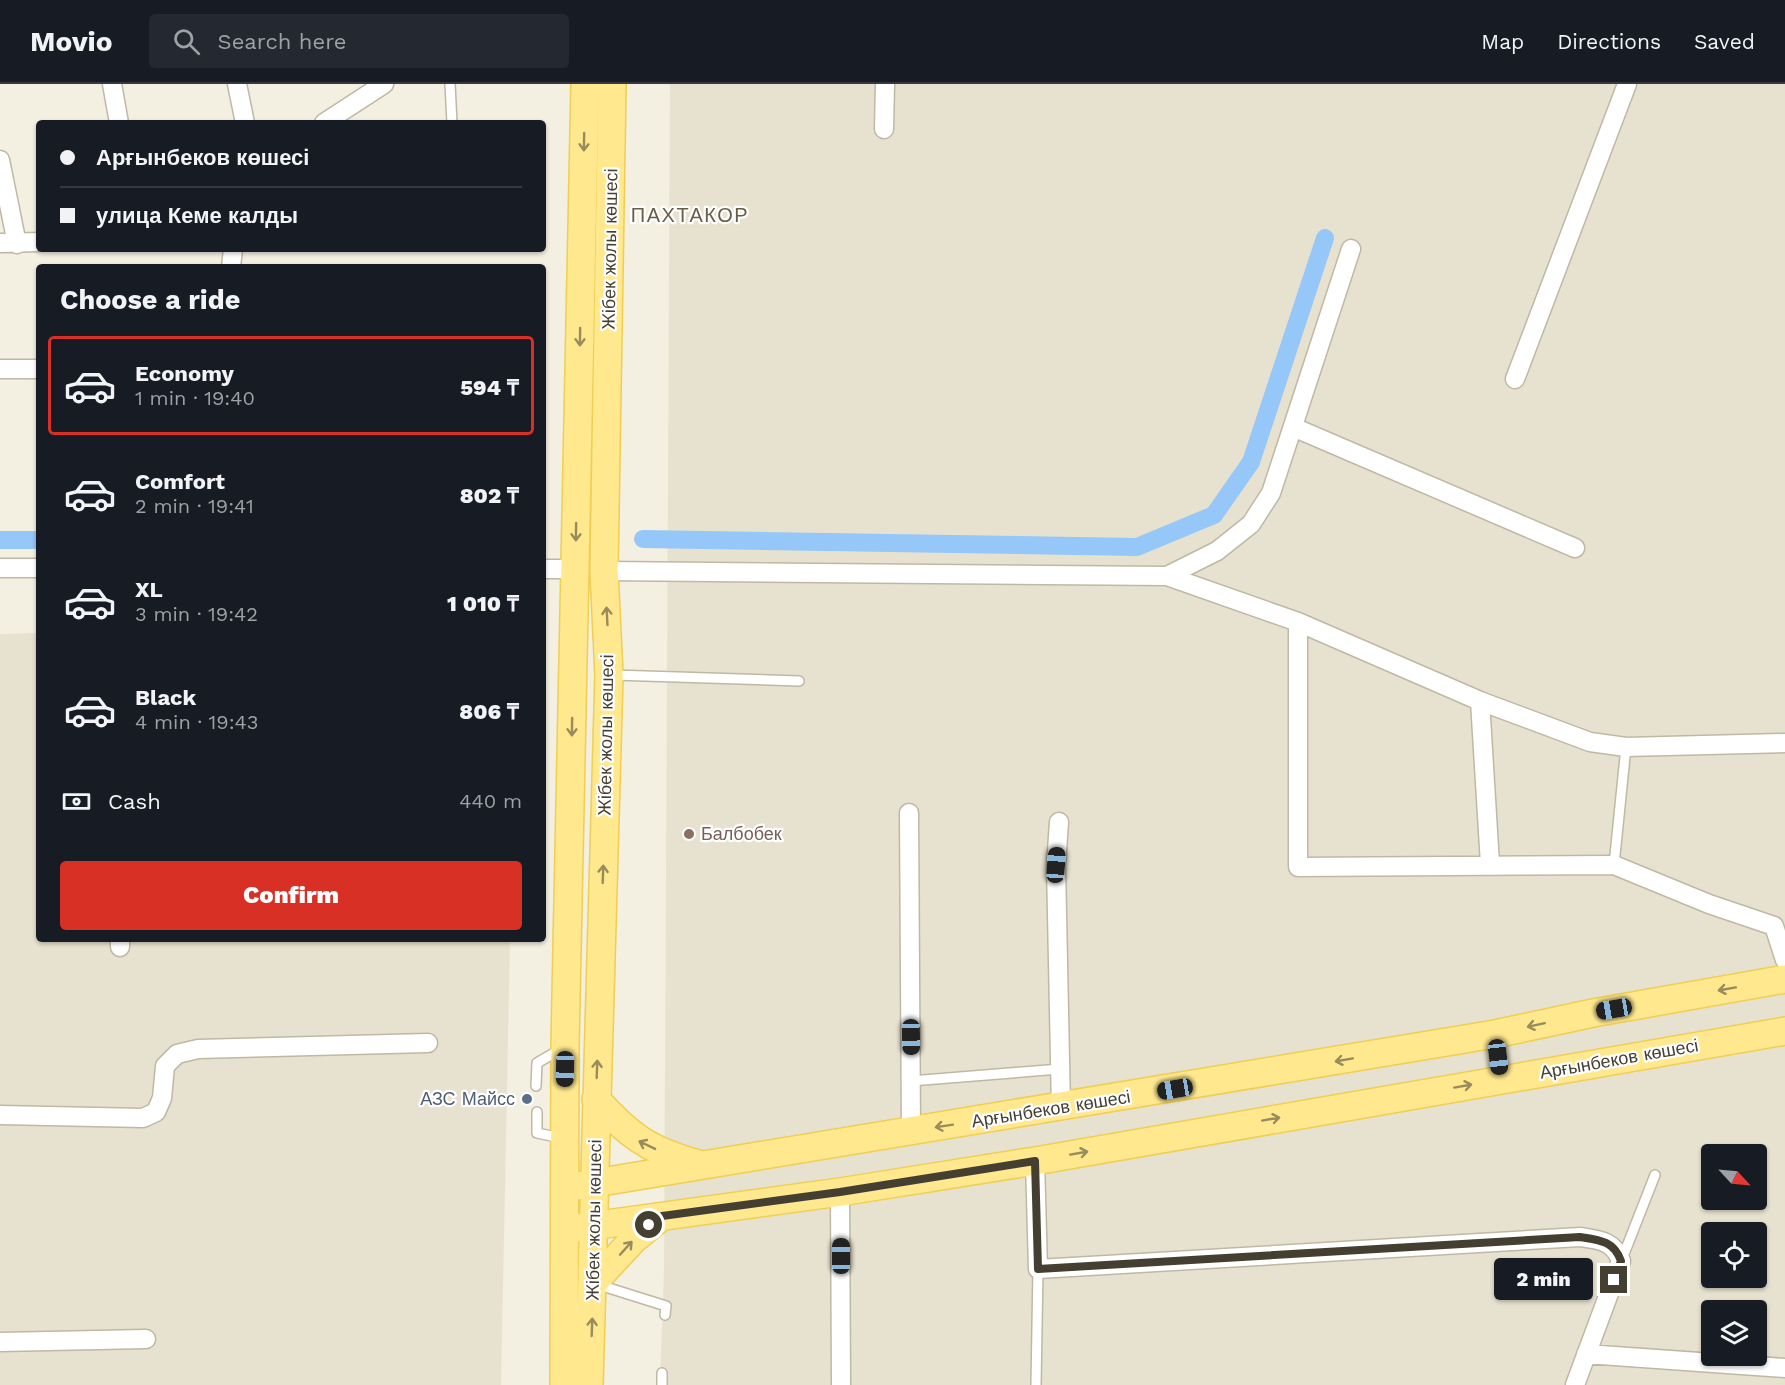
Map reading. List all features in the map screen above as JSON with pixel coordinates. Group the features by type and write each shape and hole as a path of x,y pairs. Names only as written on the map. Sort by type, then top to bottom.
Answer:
{"main road":[{"name":"Жібек жолы көшесі","path":"564,1385 565,1046 585,84"},
{"name":"Жібек жолы көшесі","path":"589,1385 609,675 604,571 612,84"},
{"name":"Арғынбеков көшесі","path":"564,1188 1061,1108 1495,1034 1593,1013 1785,979"},
{"name":"Арғынбеков көшесі","path":"564,1229 840,1192 1035,1161 1785,1031"},
{"path":"1495,1034 1500,1079"},
{"path":"596,1100 619,1125 640,1142 672,1157 702,1166"},
{"path":"593,1283 633,1240 662,1216"}],"street":[{"path":"112,84 119,120"},
{"path":"237,84 244,120"},
{"path":"329,120 384,84"},
{"path":"884,129 885,84"},
{"path":"1515,379 1627,84"},
{"path":"0,160 9,244 36,242"},
{"path":"1167,576 1217,551 1251,524 1271,493 1351,249"},
{"path":"0,369 36,369"},
{"path":"1293,426 1575,548"},
{"path":"0,568 36,568"},
{"path":"546,569 575,569"},
{"path":"604,571 1167,576 1298,622 1480,701 1590,742 1626,747 1785,743"},
{"path":"1298,622 1298,867 1614,865 1709,904 1774,926 1785,960"},
{"path":"1480,701 1490,864"},
{"path":"909,813 911,1131"},
{"path":"1059,822 1056,865 1061,1108"},
{"path":"0,1115 143,1118 156,1112 162,1098 165,1066 177,1054 198,1049 428,1043"},
{"path":"1035,1161 1038,1269 1580,1237 1606,1241 1617,1250 1621,1261 1575,1385"},
{"path":"840,1192 841,1385"},
{"path":"0,1342 146,1339"},
{"path":"1586,1354 1785,1368"}],"lane":[{"path":"450,84 452,120"},
{"path":"609,675 799,681"},
{"path":"1614,865 1626,747"},
{"path":"536,1086 537,1063 565,1046"},
{"path":"911,1081 1060,1069"},
{"path":"537,1112 537,1133 564,1139"},
{"path":"1621,1261 1655,1175"},
{"path":"1036,1385 1038,1269"},
{"path":"593,1283 666,1306 665,1315"},
{"path":"662,1373 662,1385"}],"shaded area":[{"path":"670,84 1785,84 1785,1385 660,1385 664,1269"},
{"path":"36,633 36,942 510,942 501,1385 0,1385 0,634"}],"waterway":[{"path":"643,539 1137,547 1214,515 1251,462 1325,238"},
{"path":"0,540 36,540"}],"place":[{"name":"Балбобек","path":"689,834"},
{"name":"АЗС Майсс","path":"527,1099"}],"district":[{"name":"ПАХТАКОР","path":"690,215"}],"route":[{"path":"649,1225 662,1216 840,1192 1035,1161 1038,1269 1411,1249 1580,1237 1606,1241 1617,1250 1621,1261 1614,1280"}]}
